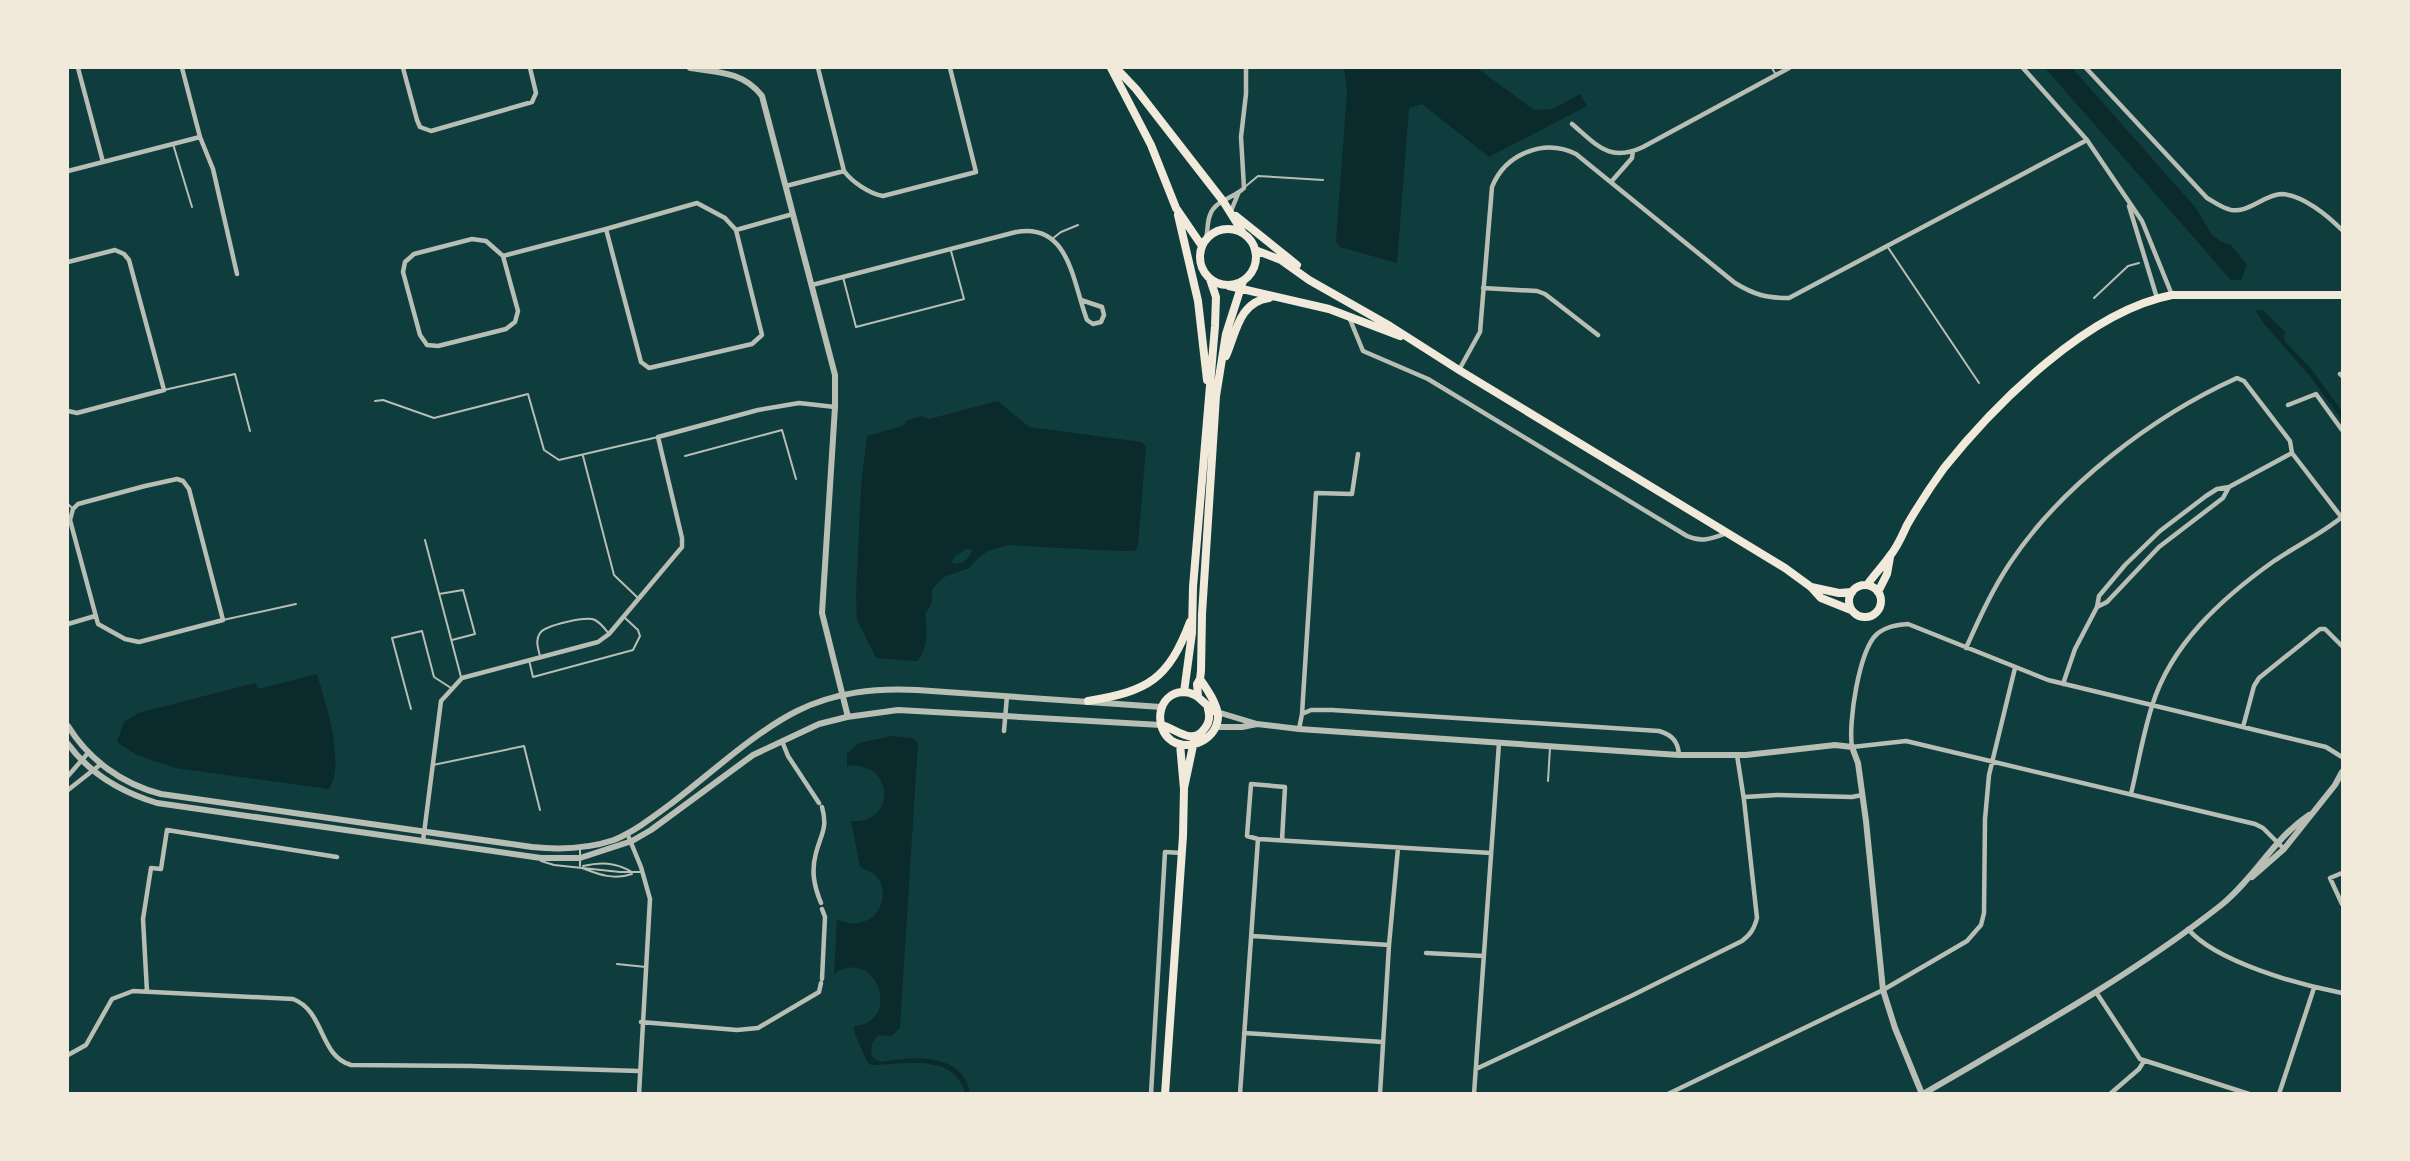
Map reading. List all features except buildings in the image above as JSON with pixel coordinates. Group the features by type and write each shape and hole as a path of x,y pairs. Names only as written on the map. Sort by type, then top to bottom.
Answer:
{"main road":[{"path":"1111,68 1151,145 1176,208 1197,301 1209,389"},
{"path":"1116,68 1136,89 1231,211 1256,250 1255,267 1241,285 1226,334 1224,361 1216,396 1200,679 1197,684 1198,696 1208,709 1209,718 1206,727 1196,735 1183,736 1161,724"},
{"path":"1176,208 1204,243"},
{"path":"1231,211 1323,287"},
{"path":"1184,692 1192,633 1191,617 1216,297 1210,279 1202,267 1200,253 1204,243 1212,234 1227,229 1243,233"},
{"path":"1256,250 1281,260 1727,533 1811,587 1821,598 1851,610"},
{"path":"1210,279 1216,283 1229,286 1241,285 1276,298 1306,303 1409,340"},
{"path":"1890,557 1881,565 1867,585 1858,587 1852,592 1849,601 1855,615 1866,618 1876,614 1881,604 1878,592 1887,573 1890,557 1912,517 1944,469 2024,383 2060,352 2106,322 2157,298 2172,295 2342,294"},
{"path":"1224,361 1245,310 1260,299 1276,298"},
{"path":"1867,585 1878,592"},
{"path":"1811,587 1839,593 1852,592"},
{"path":"1088,701 1120,696 1155,680 1180,650 1191,617"},
{"path":"1198,696 1184,692 1173,695 1161,707 1161,724 1167,736 1180,744 1193,745 1208,737 1215,727 1217,712 1200,679"},
{"path":"1208,709 1217,712"},
{"path":"1184,789 1196,735"},
{"path":"1165,1094 1182,853 1184,789 1180,744"}],"street":[{"path":"78,68 103,162"},
{"path":"182,68 200,137 213,169 237,274"},
{"path":"403,68 417,120 420,126 431,131 532,102 536,93 530,68"},
{"path":"690,68 735,75 745,79 762,96 835,375 822,613 848,717"},
{"path":"818,68 844,171 849,178 877,195 883,196 976,172 950,68"},
{"path":"1231,211 1244,188 1241,146 1246,68"},
{"path":"1572,124 1604,150 1623,154 1633,152 1789,68"},
{"path":"2022,68 2087,140 2142,221 2172,295"},
{"path":"2085,68 2207,198 2230,210 2246,208 2266,198 2283,194 2305,201 2343,230"},
{"path":"68,171 200,137"},
{"path":"1459,370 1480,332 1490,197 1496,178 1510,161 1531,150 1550,147 1564,148 1576,154 1735,283 1748,291 1768,298 1789,298 2087,140"},
{"path":"1611,182 1632,158 1633,152"},
{"path":"786,186 844,171"},
{"path":"1204,243 1210,215 1223,201 1238,195"},
{"path":"503,256 697,203 725,218 736,230 762,334 760,338 752,344 649,368 641,362 606,229"},
{"path":"2129,203 2157,298"},
{"path":"736,230 793,214"},
{"path":"812,285 1022,231 1036,231 1052,239 1065,256 1086,318 1090,323 1097,324 1103,319 1104,305 1081,300"},
{"path":"472,239 486,242 503,256 518,311 515,322 506,329 438,346 428,345 420,335 403,272 405,262 414,254 472,239"},
{"path":"68,262 115,250 124,254 129,260 164,390 77,413 68,411"},
{"path":"2139,262 2146,260"},
{"path":"1483,288 1537,291 1545,294 1598,335"},
{"path":"1349,317 1363,351 1428,379 1687,536 1695,540 1706,540 1727,533"},
{"path":"1966,648 1994,589 2010,562 2034,532 2071,493 2111,457 2154,426 2200,398 2240,378 2244,381 2290,441 2292,453 2342,517 2265,568 2207,617 2180,650 2162,681 2152,706 2131,794"},
{"path":"2288,405 2316,394 2343,430"},
{"path":"423,841 441,701 450,688 462,678 598,642 609,634 682,547 682,538 658,437 758,410 799,403 835,407"},
{"path":"2063,684 2081,634 2097,607 2099,596 2115,576 2153,538 2206,496 2217,489 2229,488 2292,453"},
{"path":"1299,729 1302,714 1316,493 1352,494 1358,454"},
{"path":"171,480 183,481 189,489 223,620 139,642 130,641 98,624 70,520 73,508 78,504 142,486 171,480"},
{"path":"2097,607 2107,602 2159,547 2223,498 2229,488"},
{"path":"68,624 95,616"},
{"path":"2309,815 2278,843 2249,879 2221,906 2096,992 1922,1094 1895,1028 1883,990 1858,763 1852,747 1851,718 1865,657 1870,643 1877,634 1896,625 1908,624 1920,627 2015,668 2063,684 2326,747 2343,757"},
{"path":"2243,727 2254,686 2261,675 2323,628 2343,646"},
{"path":"1668,1094 1883,990 1967,942 1981,925 1985,901 1985,806 1992,762 2015,668"},
{"path":"68,726 88,753 100,764 135,785 161,794 551,849 580,848 613,840 627,833 655,815 785,717 813,704 856,691 890,688 1161,707"},
{"path":"1004,730 1007,696"},
{"path":"68,744 94,771 116,787 158,802 530,856 580,858 631,842 651,830 753,755 781,740 819,724 848,717 898,710 1161,724"},
{"path":"1302,714 1311,710 1332,710 1659,731 1675,740 1679,754"},
{"path":"1217,712 1257,724 1299,729 1679,754 1737,755 1835,745 1852,747 1906,741 2255,824 2284,849"},
{"path":"1215,727 1257,724"},
{"path":"781,740 788,756 820,805 825,828 816,854 813,873 820,903"},
{"path":"1474,1094 1499,742"},
{"path":"68,776 88,753"},
{"path":"1476,1069 1631,996 1743,941 1749,935 1757,918 1744,797 1737,755"},
{"path":"68,790 100,764"},
{"path":"2249,879 2284,849 2309,815 2336,785 2343,772"},
{"path":"2336,785 2343,781"},
{"path":"1282,840 1285,787 1251,784 1247,836 1258,839 1491,854"},
{"path":"1744,797 1777,795 1852,797 1862,795"},
{"path":"147,992 143,919 151,868 160,869 166,830 337,856"},
{"path":"627,833 650,899 639,1094"},
{"path":"1239,1094 1258,839"},
{"path":"1380,1094 1389,945 1398,848"},
{"path":"1151,1094 1166,852 1182,853"},
{"path":"2343,873 2330,878 2343,904"},
{"path":"642,1022 737,1030 758,1028 819,992 825,917 822,909"},
{"path":"2188,929 2206,947 2314,988 2343,993"},
{"path":"1252,936 1389,945"},
{"path":"1426,953 1484,957"},
{"path":"2279,1094 2314,988"},
{"path":"68,1055 86,1045 112,999 133,991 286,999 300,1002 314,1014 334,1055 341,1062 351,1065 639,1071"},
{"path":"2096,992 2137,1055 2144,1061 2249,1094"},
{"path":"1244,1033 1383,1042"},
{"path":"2110,1094 2139,1069 2144,1061"}],"lane":[{"path":"1772,68 1776,75"},
{"path":"172,144 192,207"},
{"path":"1244,188 1258,176 1323,180"},
{"path":"1052,239 1061,232 1078,225"},
{"path":"1887,246 1979,383"},
{"path":"843,277 856,327 955,302 964,299 950,249"},
{"path":"2094,298 2128,266 2139,262"},
{"path":"164,390 235,374 249,431"},
{"path":"375,401 385,401 435,418 528,394 544,450 559,460 658,437"},
{"path":"686,456 782,429 796,478"},
{"path":"584,456 614,575 639,598"},
{"path":"68,504 73,508"},
{"path":"425,540 462,678"},
{"path":"439,594 463,590 475,634 452,640"},
{"path":"223,620 296,604"},
{"path":"529,660 533,677 633,650 640,636 638,630 623,617"},
{"path":"540,657 538,635 544,628 587,618 597,621 609,634"},
{"path":"411,709 392,638 422,631 435,677 450,688"},
{"path":"433,765 524,746 540,810"},
{"path":"1548,781 1550,746"},
{"path":"580,848 580,867"},
{"path":"530,856 554,865 634,873"},
{"path":"580,867 602,862 621,866 634,873"},
{"path":"580,867 600,875 619,878 642,872"},
{"path":"617,964 646,967"}],"water":[{"path":"1344,68 1477,68 1534,110 1553,109 1580,94 1587,106 1489,157 1422,104 1409,108 1397,263 1340,247 1336,241 1347,92"},
{"path":"2045,68 2072,68 2196,208 2212,235 2230,244 2247,265 2241,280 2265,312 2285,332 2284,340 2311,369 2342,411 2342,420 2309,375 2264,324 2231,280"},
{"path":"998,401 1029,427 1141,442 1146,446 1138,545 1135,551 1008,545 988,551 969,568 944,577 932,589 932,602 925,615 927,633 925,645 917,661 876,658 857,620 861,487 867,436 903,426 906,421 921,416 929,419","holes":["966,549 972,550 965,561 952,563 954,557"]},
{"path":"317,674 329,715 335,748 334,778 329,789 175,768 137,755 117,742 124,722 138,713 255,683 258,688 263,688"},
{"path":"891,736 912,738 918,743 900,1028 891,1036 878,1035 872,1044 871,1056 880,1062 920,1059 947,1063 965,1079 970,1093 965,1093 959,1080 950,1071 939,1066 912,1063 871,1065 867,1062 854,1026 869,1022 878,1013 881,1001 879,988 872,977 862,969 849,968 834,974 837,919 850,923 870,918 878,911 883,892 880,882 873,873 860,867 851,821 865,820 875,815 884,797 883,787 879,778 872,771 861,766 847,766 847,754 859,743"}],"pier":[{"path":"2228,280 2245,280 2268,311 2252,310"}]}
